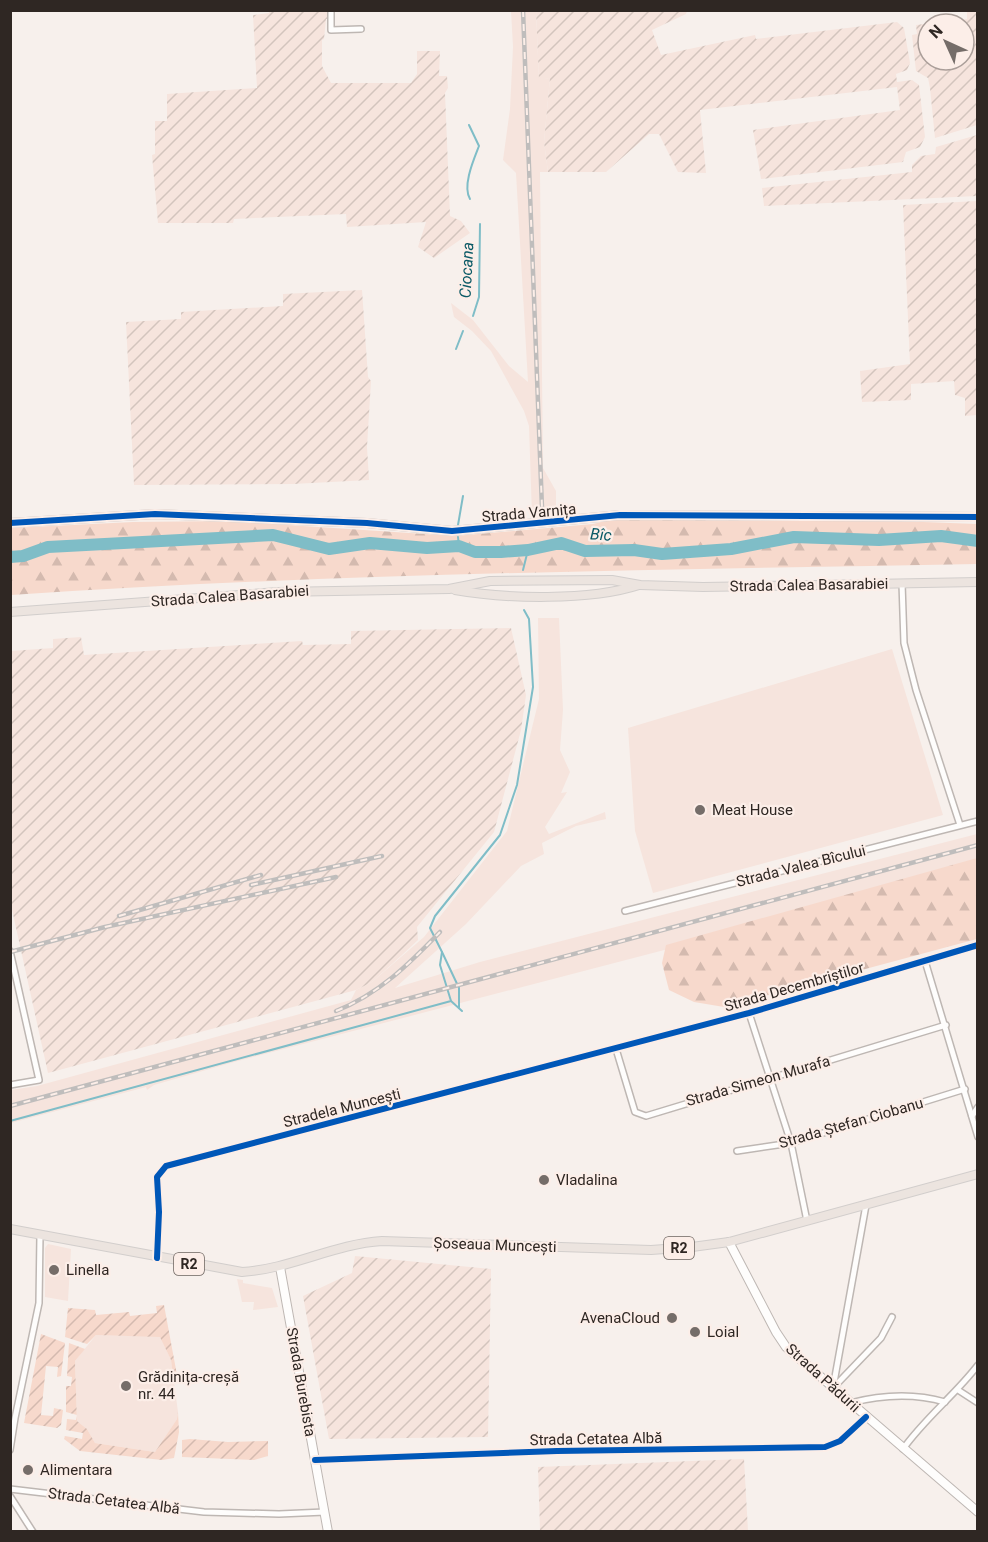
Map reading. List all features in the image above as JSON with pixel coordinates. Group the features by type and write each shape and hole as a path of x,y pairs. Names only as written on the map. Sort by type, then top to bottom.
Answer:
{"main road":[{"name":"Strada Calea Basarabiei","path":"10,612 278,592 449,589 490,581 612,579 640,585 978,582"},
{"path":"585,594 589,588 586,580"},
{"path":"490,581 490,596"},
{"name":"Strada Calea Basarabiei","path":"449,589 490,596 614,594 640,585"},
{"name":"Șoseaua Muncești","path":"10,1229 232,1271 280,1267 350,1246 382,1241 651,1250 729,1242 978,1174"}],"street":[{"path":"330,10 331,30 362,29"},
{"name":"Strada Varnița","path":"10,523 155,514 357,522 452,531 620,515 978,517"},
{"path":"902,583 904,643 916,690 960,825"},
{"name":"Strada Valea Bîcului","path":"625,911 978,821"},
{"name":"Strada Decembriștilor","path":"616,1049 748,1013 978,945"},
{"path":"10,951 39,1080 10,1085"},
{"path":"926,961 978,1137"},
{"path":"748,1013 790,1143 807,1221"},
{"name":"Strada Simeon Murafa","path":"616,1049 635,1112 642,1116 946,1024"},
{"name":"Stradela Muncești","path":"157,1258 159,1212 157,1177 166,1166 616,1049"},
{"name":"Strada Ștefan Ciobanu","path":"737,1151 790,1143 965,1089"},
{"path":"972,1116 978,1107"},
{"path":"833,1388 866,1205"},
{"path":"10,1450 13,1417 39,1303 39,1235"},
{"name":"Strada Pădurii","path":"729,1242 781,1340 850,1403 978,1512"},
{"name":"Strada Burebista","path":"280,1267 328,1532"},
{"path":"833,1388 880,1338 892,1317"},
{"path":"903,1449 915,1432 958,1390 978,1365"},
{"path":"958,1390 978,1403"},
{"path":"850,1403 870,1398 916,1396 945,1402"},
{"name":"Strada Cetatea Albă","path":"315,1460 557,1451 825,1447 840,1441 866,1416"},
{"name":"Strada Cetatea Albă","path":"10,1489 204,1512 279,1514 325,1512"},
{"path":"10,1496 33,1532"}],"shaded area":[{"path":"269,10 342,11 335,12 335,18 326,19 322,40 322,66 331,83 411,83 417,74 417,51 440,51 439,76 447,76 448,88 445,93 450,216 461,221 470,233 434,258 418,247 426,222 347,227 346,214 234,219 233,223 158,223 152,155 155,154 155,121 167,121 167,94 257,88 253,15 269,13"},
{"path":"511,11 536,11 539,79 550,78 544,142 548,172 540,172 543,468 556,491 556,516 532,516 529,426 524,411 491,351 472,331 454,317 451,303 473,320 509,366 528,382 516,173 503,160 510,109 513,47"},
{"path":"536,11 687,11 686,14 652,30 661,55 755,35 756,39 897,22 904,28 910,63 907,70 896,74 897,82 912,80 919,85 925,137 920,147 906,152 903,162 761,179 753,130 900,110 897,87 700,110 706,173 678,172 659,134 649,134 606,172 548,172 544,142 550,78 539,80"},
{"path":"967,11 977,11 977,125 935,138 928,78 918,72 976,72 976,12"},
{"path":"916,34 916,71 912,35"},
{"path":"977,135 977,196 764,206 762,188 912,172 912,165 921,156 935,154 936,147"},
{"path":"977,201 977,415 965,416 965,398 955,395 954,381 911,384 911,400 862,402 860,371 910,364 903,205"},
{"path":"362,290 368,377 371,381 367,447 369,480 293,484 134,485 126,322 181,319 181,312 283,306 283,294"},
{"path":"538,618 559,618 563,710 560,750 570,772 561,793 567,792 545,827 549,834 605,812 606,819 576,826 542,843 544,854 521,866 466,924 395,988 480,962 977,834 977,865 833,906 234,1062 154,1085 147,1090 146,1087 11,1123 11,1090 37,1086 351,1000 356,990 372,982 424,937 507,831 539,699"},
{"path":"511,628 526,695 521,730 494,832 417,927 418,940 372,982 356,990 48,1073 11,905 11,651 53,648 53,639 81,637 84,655 302,641 303,645 351,644 351,631"},
{"path":"892,649 943,815 653,893 635,831 628,728"},
{"path":"48,1244 71,1249 68,1301 45,1297 45,1248"},
{"path":"355,1256 491,1269 488,1437 329,1439 303,1296 352,1273"},
{"path":"237,1279 243,1280 243,1283 272,1288 278,1307 253,1310 254,1302 242,1302"},
{"name":"Grădinița-creșă nr. 44","path":"96,1335 160,1336 171,1360 178,1412 177,1419 155,1452 95,1443 87,1429 77,1421 75,1361"},
{"path":"744,1459 748,1531 540,1531 538,1467"}],"green space":[{"path":"609,520 870,520 977,524 977,564 373,577 11,595 11,528 133,522 228,521 455,536 593,524"},
{"path":"977,858 977,939 724,1007 694,1002 669,990 662,963 666,945"},
{"path":"164,1305 177,1375 173,1376 171,1360 160,1337 96,1335 87,1344 65,1337 68,1308 95,1310 96,1315 129,1312 130,1316 157,1313 156,1306"},
{"path":"41,1334 65,1343 61,1376 57,1377 58,1367 46,1366 41,1415 53,1416 54,1408 63,1410 61,1425 57,1428 24,1423"},
{"path":"69,1343 85,1349 75,1361 77,1415 66,1412 66,1386 71,1386 72,1377 67,1376"},
{"path":"178,1412 179,1432 174,1458 162,1460 80,1451 64,1439 65,1436 82,1439 83,1433 66,1430 67,1419 76,1420 77,1416 77,1421 87,1429 95,1443 155,1452 177,1419"},
{"path":"182,1440 228,1442 268,1441 268,1456 254,1460 182,1457"}],"waterway":[{"name":"Ciocana","path":"469,125 479,146 468,180 470,199"},
{"name":"Ciocana","path":"473,316 479,297 480,224"},
{"name":"Ciocana","path":"456,349 463,331"},
{"name":"Ciocana","path":"458,525 463,496"},
{"name":"Bîc","path":"10,557 23,556 48,547 273,535 329,549 370,543 427,548 459,546 475,552 501,552 528,550 561,543 585,551 634,550 662,554 731,549 794,537 879,540 941,536 978,541"},
{"name":"Ciocana","path":"458,537 459,546"},
{"path":"523,570 528,550"},
{"path":"10,1121 451,1001 440,965 442,952 430,928 435,916 500,835 517,785 533,687 529,619 524,610"},
{"path":"442,952 459,988 459,1008"},
{"path":"451,1001 462,1011"}],"railway":[{"path":"523,10 542,508"},
{"path":"10,1106 978,845"},
{"path":"251,885 382,856"},
{"path":"119,916 261,875"},
{"path":"10,952 105,927 336,877"},
{"path":"336,1011 380,987 405,967 440,932"}],"cycle path":[{"path":"10,523 155,514 367,523 452,531 620,515 978,517"},
{"path":"157,1258 159,1212 157,1177 166,1166 749,1013 978,945"},
{"path":"315,1460 557,1451 825,1447 840,1441 866,1417"}],"place":[{"name":"Meat House","path":"700,810"},
{"name":"Vladalina","path":"544,1180"},
{"name":"Linella","path":"54,1270"},
{"name":"AvenaCloud","path":"672,1318"},
{"name":"Loial","path":"695,1332"},
{"name":"Grădinița-creșă nr. 44","path":"126,1386"},
{"name":"Alimentara","path":"28,1470"}]}
